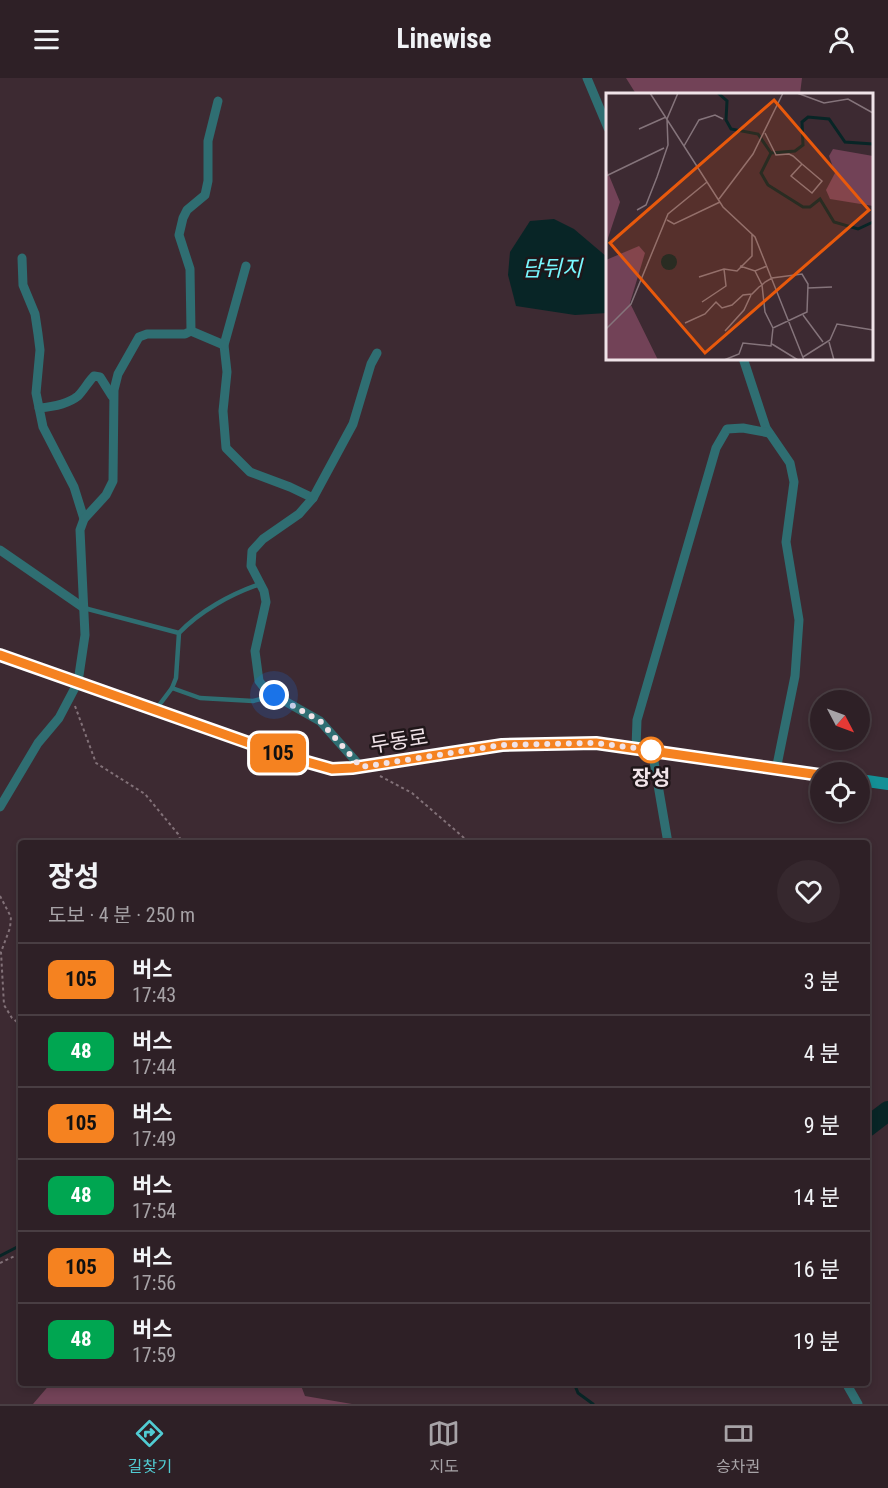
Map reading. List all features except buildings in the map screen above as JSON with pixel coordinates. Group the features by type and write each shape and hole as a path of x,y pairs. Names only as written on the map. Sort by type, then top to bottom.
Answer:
{"main road":[{"name":"두동로","path":"0,655 286,756 332,769 361,767 502,745 596,743 810,774"},
{"path":"870,781 888,784"}],"street":[{"path":"587,78 606,123"},
{"path":"191,331 190,269 179,235 183,218 188,210 205,195 208,181 208,141 218,101"},
{"path":"22,258 23,285 34,314 38,334 36,393 43,427 74,487 84,519"},
{"path":"246,266 224,345 227,372 223,411 226,448 250,472 313,498"},
{"path":"191,331 224,345"},
{"path":"0,807 38,743 59,718 78,682 85,635 80,530 84,519 106,495 113,481 114,398 118,374 140,337 147,334 186,334 191,331"},
{"path":"361,767 320,721 266,690 259,681 255,651 266,602 251,566 252,551 263,538 299,514 313,498 353,424 371,364 377,353"},
{"path":"744,360 769,433 790,463 794,482 786,542 799,620 795,676 776,770"},
{"path":"39,408 50,407 78,396 94,376 100,377 114,398"},
{"path":"636,748 637,720 717,448 727,429 742,428 769,433"},
{"path":"0,550 84,608"},
{"path":"652,750 667,840"},
{"path":"848,1386 858,1404"}],"lane":[{"path":"155,710 172,688 176,678 179,633 190,622 241,591 260,584"},
{"path":"84,608 179,633"},
{"path":"172,688 200,698 253,701 274,695"}],"path":[{"path":"69,700 75,705 80,716 96,763 145,794 181,840"},
{"path":"361,767 412,793 467,840"},
{"path":"0,896 11,917 10,928 0,952 4,1005 12,1018 18,1023"},
{"path":"0,1263 18,1254"}],"shaded area":[{"path":"626,78 802,78 800,93 635,93"},
{"path":"48,1386 301,1386 305,1396 352,1404 33,1404"}],"water":[{"name":"담뒤지","path":"554,219 574,229 606,256 606,313 575,315 516,306 508,275 510,252 530,221"}],"waterway":[{"path":"870,1125 888,1111"},
{"path":"0,1256 18,1247"},
{"path":"575,1386 578,1393 593,1404"}],"bus line":[{"name":"105","path":"0,655 286,756 332,769 352,768 502,745 596,743 810,774"}],"place":[{"name":"장성","path":"651,750"}],"route":[{"path":"274,695 320,721 361,767 502,745 596,743 651,750"}]}
